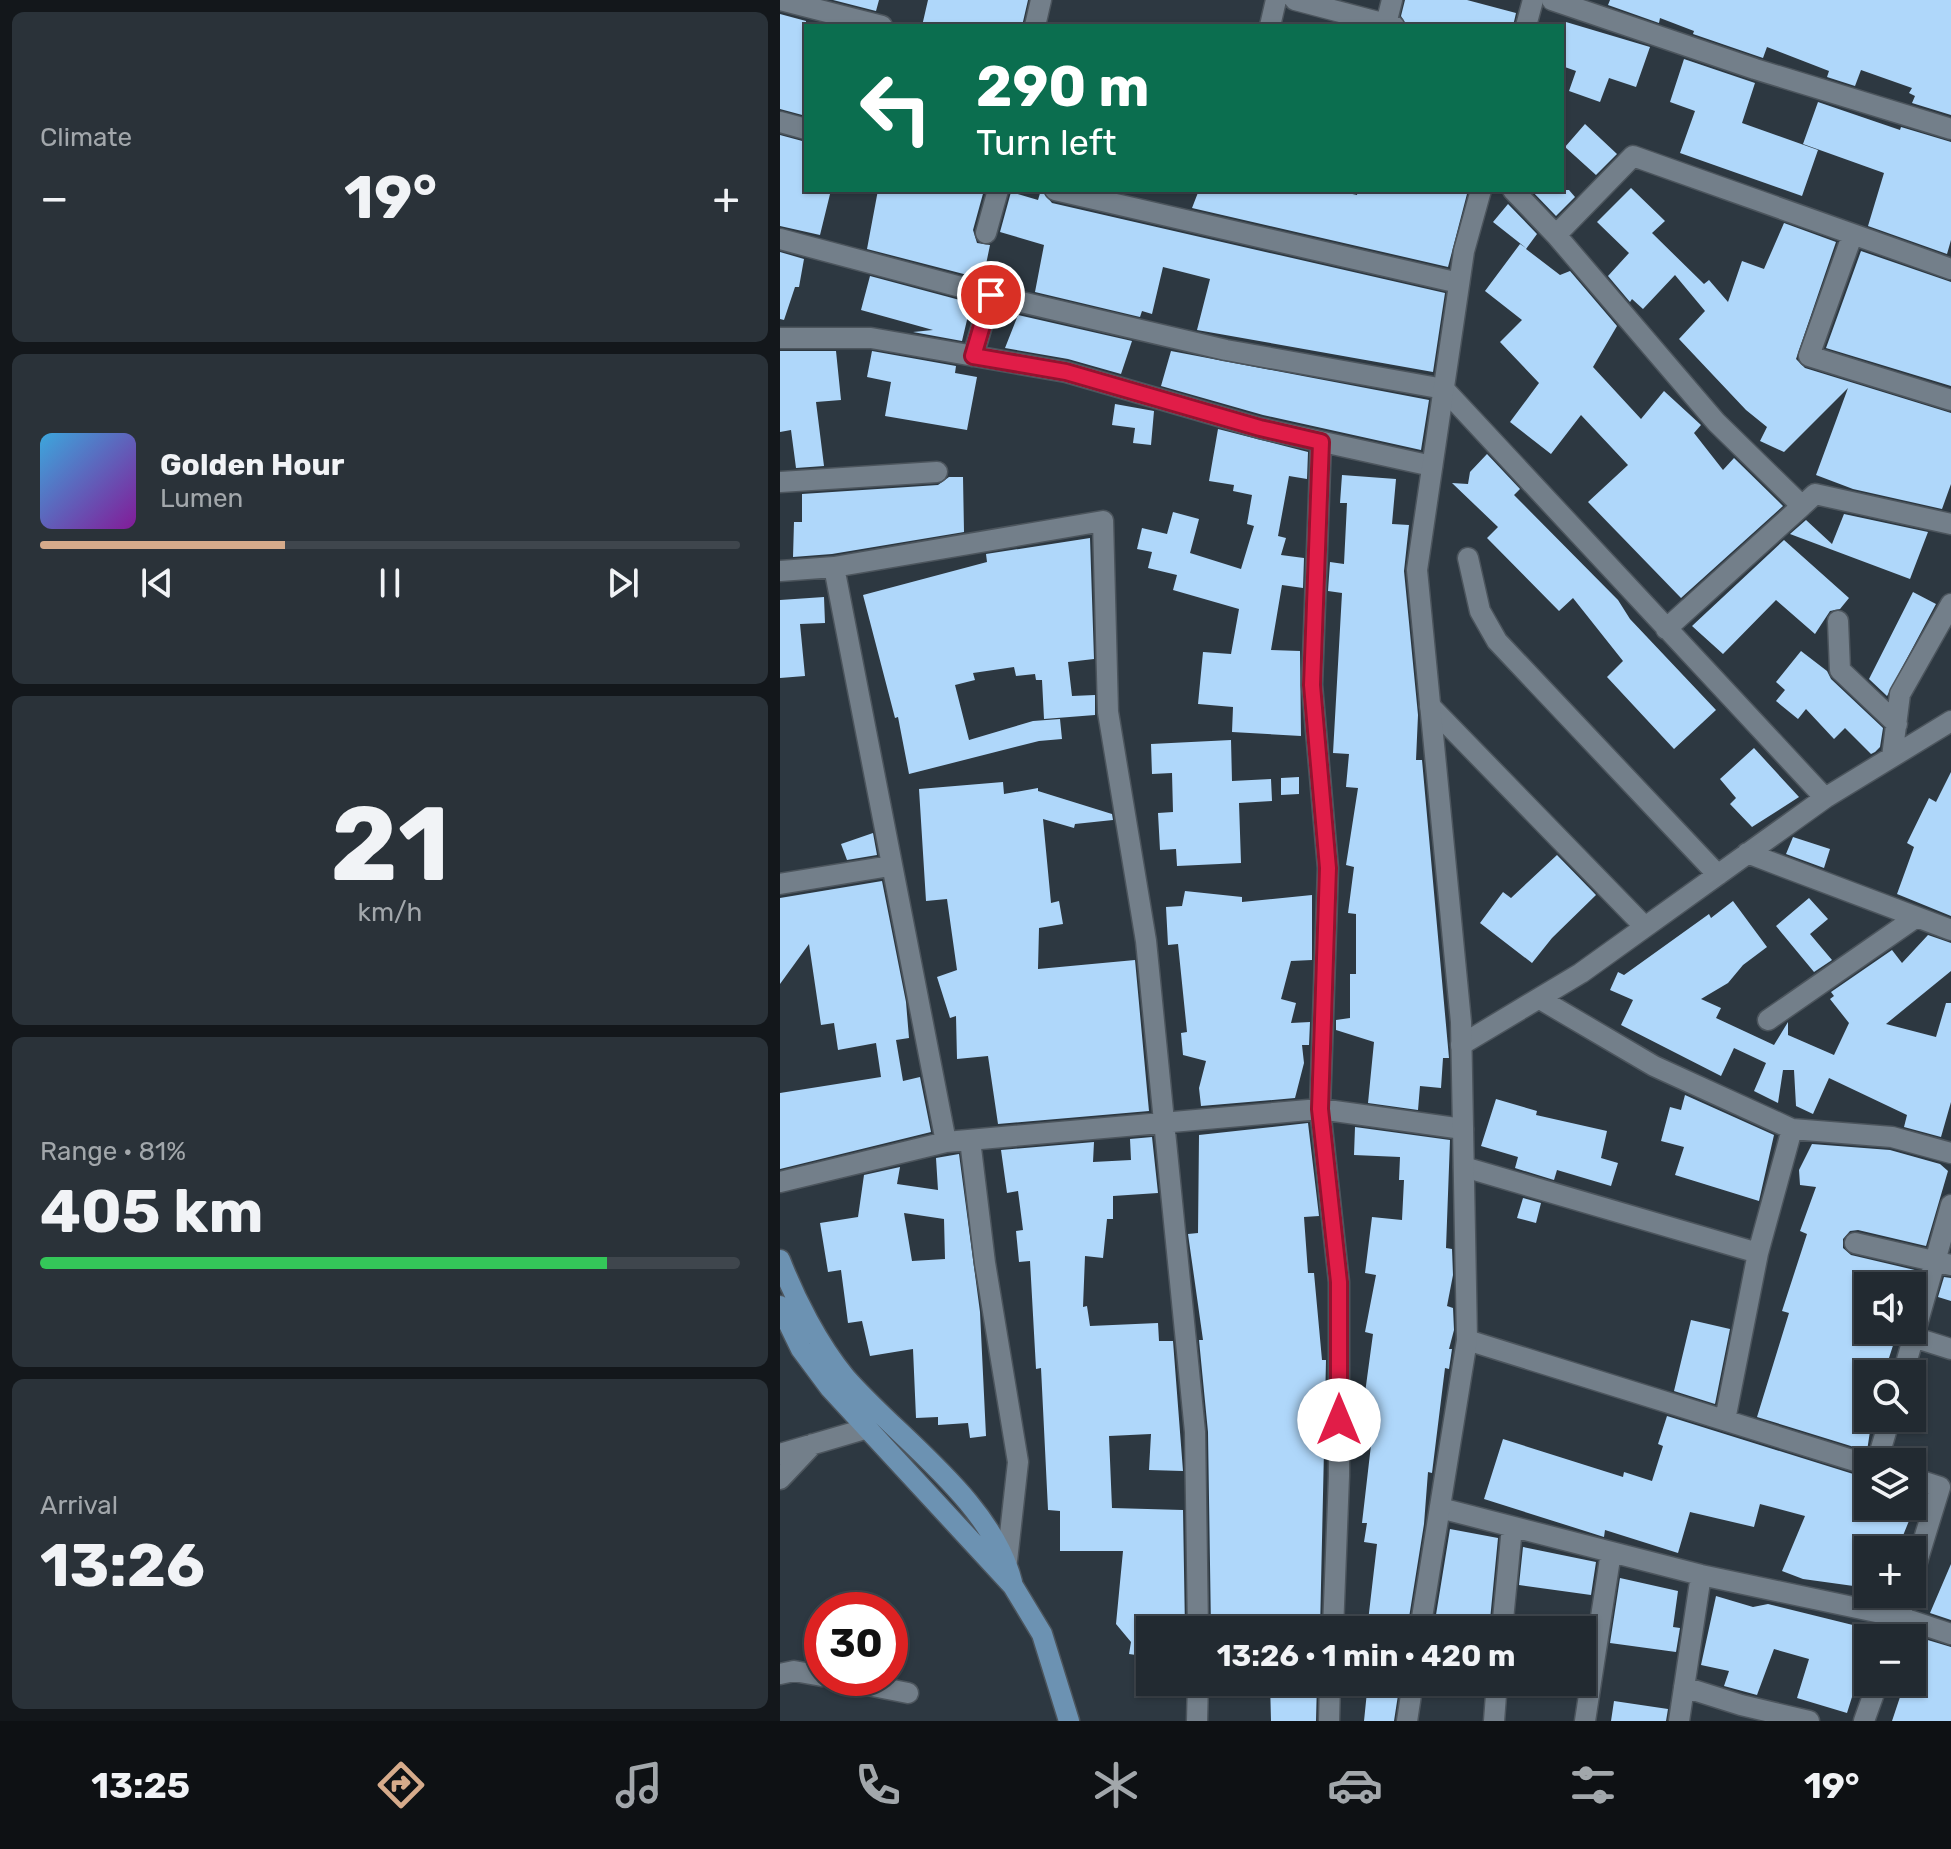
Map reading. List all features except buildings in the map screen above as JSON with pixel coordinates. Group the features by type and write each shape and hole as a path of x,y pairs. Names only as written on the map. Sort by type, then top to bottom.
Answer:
{"main road":[{"path":"780,1260 815,1331 843,1374 973,1508 1007,1561 1013,1586"},
{"path":"780,1306 801,1349 865,1429 1013,1586 1042,1634 1069,1721"}],"street":[{"path":"780,0 874,24"},
{"path":"1035,24 1041,0"},
{"path":"1270,24 1276,0"},
{"path":"1295,0 1386,24"},
{"path":"1390,24 1392,0"},
{"path":"1527,24 1533,0"},
{"path":"1552,0 1755,69 1951,129"},
{"path":"780,122 804,128"},
{"path":"1556,235 1633,156 1951,269"},
{"path":"986,233 997,192"},
{"path":"1064,192 1459,283"},
{"path":"1422,1616 1467,1340 1461,1045 1417,570 1459,283 1481,192"},
{"path":"1515,192 1556,235 1716,422 1802,506"},
{"path":"1852,236 1809,356 1951,400"},
{"path":"780,239 991,295 1226,350 1444,389 1825,798"},
{"path":"973,356 991,295"},
{"path":"780,338 871,338 1066,372 1260,428 1432,466"},
{"path":"1321,442 1312,685 1328,868 1320,1109 1339,1282 1339,1476 1334,1616"},
{"path":"780,482 937,472"},
{"path":"1666,629 1815,494 1949,516"},
{"path":"780,571 834,567 1103,521 1108,712 1146,941 1161,1122 1195,1432 1198,1616"},
{"path":"1468,558 1480,611 1497,641 1718,875"},
{"path":"834,567 946,1142"},
{"path":"1892,757 1900,694 1951,604"},
{"path":"1838,621 1840,670 1897,724"},
{"path":"1430,706 1645,927"},
{"path":"1461,1045 1540,999 1825,798 1951,721"},
{"path":"1747,853 1951,930"},
{"path":"780,884 890,866"},
{"path":"1768,1020 1915,918"},
{"path":"1540,999 1654,1066 1792,1129 1892,1137 1951,1153"},
{"path":"780,1182 946,1142 1320,1109 1463,1129"},
{"path":"1725,1420 1758,1253 1792,1129"},
{"path":"970,1140 985,1263 1018,1462 1007,1561"},
{"path":"1464,1167 1758,1253"},
{"path":"1926,1306 1944,1263 1951,1205"},
{"path":"1855,1243 1944,1263"},
{"path":"1467,1340 1854,1461"},
{"path":"1926,1341 1951,1349"},
{"path":"780,1454 865,1429"},
{"path":"780,1479 815,1442"},
{"path":"1925,1536 1940,1487 1926,1482"},
{"path":"1440,1508 1701,1575 1900,1617 1951,1634"},
{"path":"1503,1616 1512,1527"},
{"path":"1585,1721 1611,1552"},
{"path":"1679,1721 1701,1575"},
{"path":"1898,1624 1903,1608"},
{"path":"780,1674 804,1673"},
{"path":"1684,1687 1809,1721"},
{"path":"1197,1721 1198,1696"},
{"path":"1329,1721 1330,1696"},
{"path":"1407,1721 1411,1696"},
{"path":"1494,1721 1496,1696"},
{"path":"1864,1721 1873,1696"}],"route":[{"path":"991,295 973,356 1066,372 1260,428 1321,442 1312,685 1328,868 1320,1109 1339,1282 1339,1420"}]}
